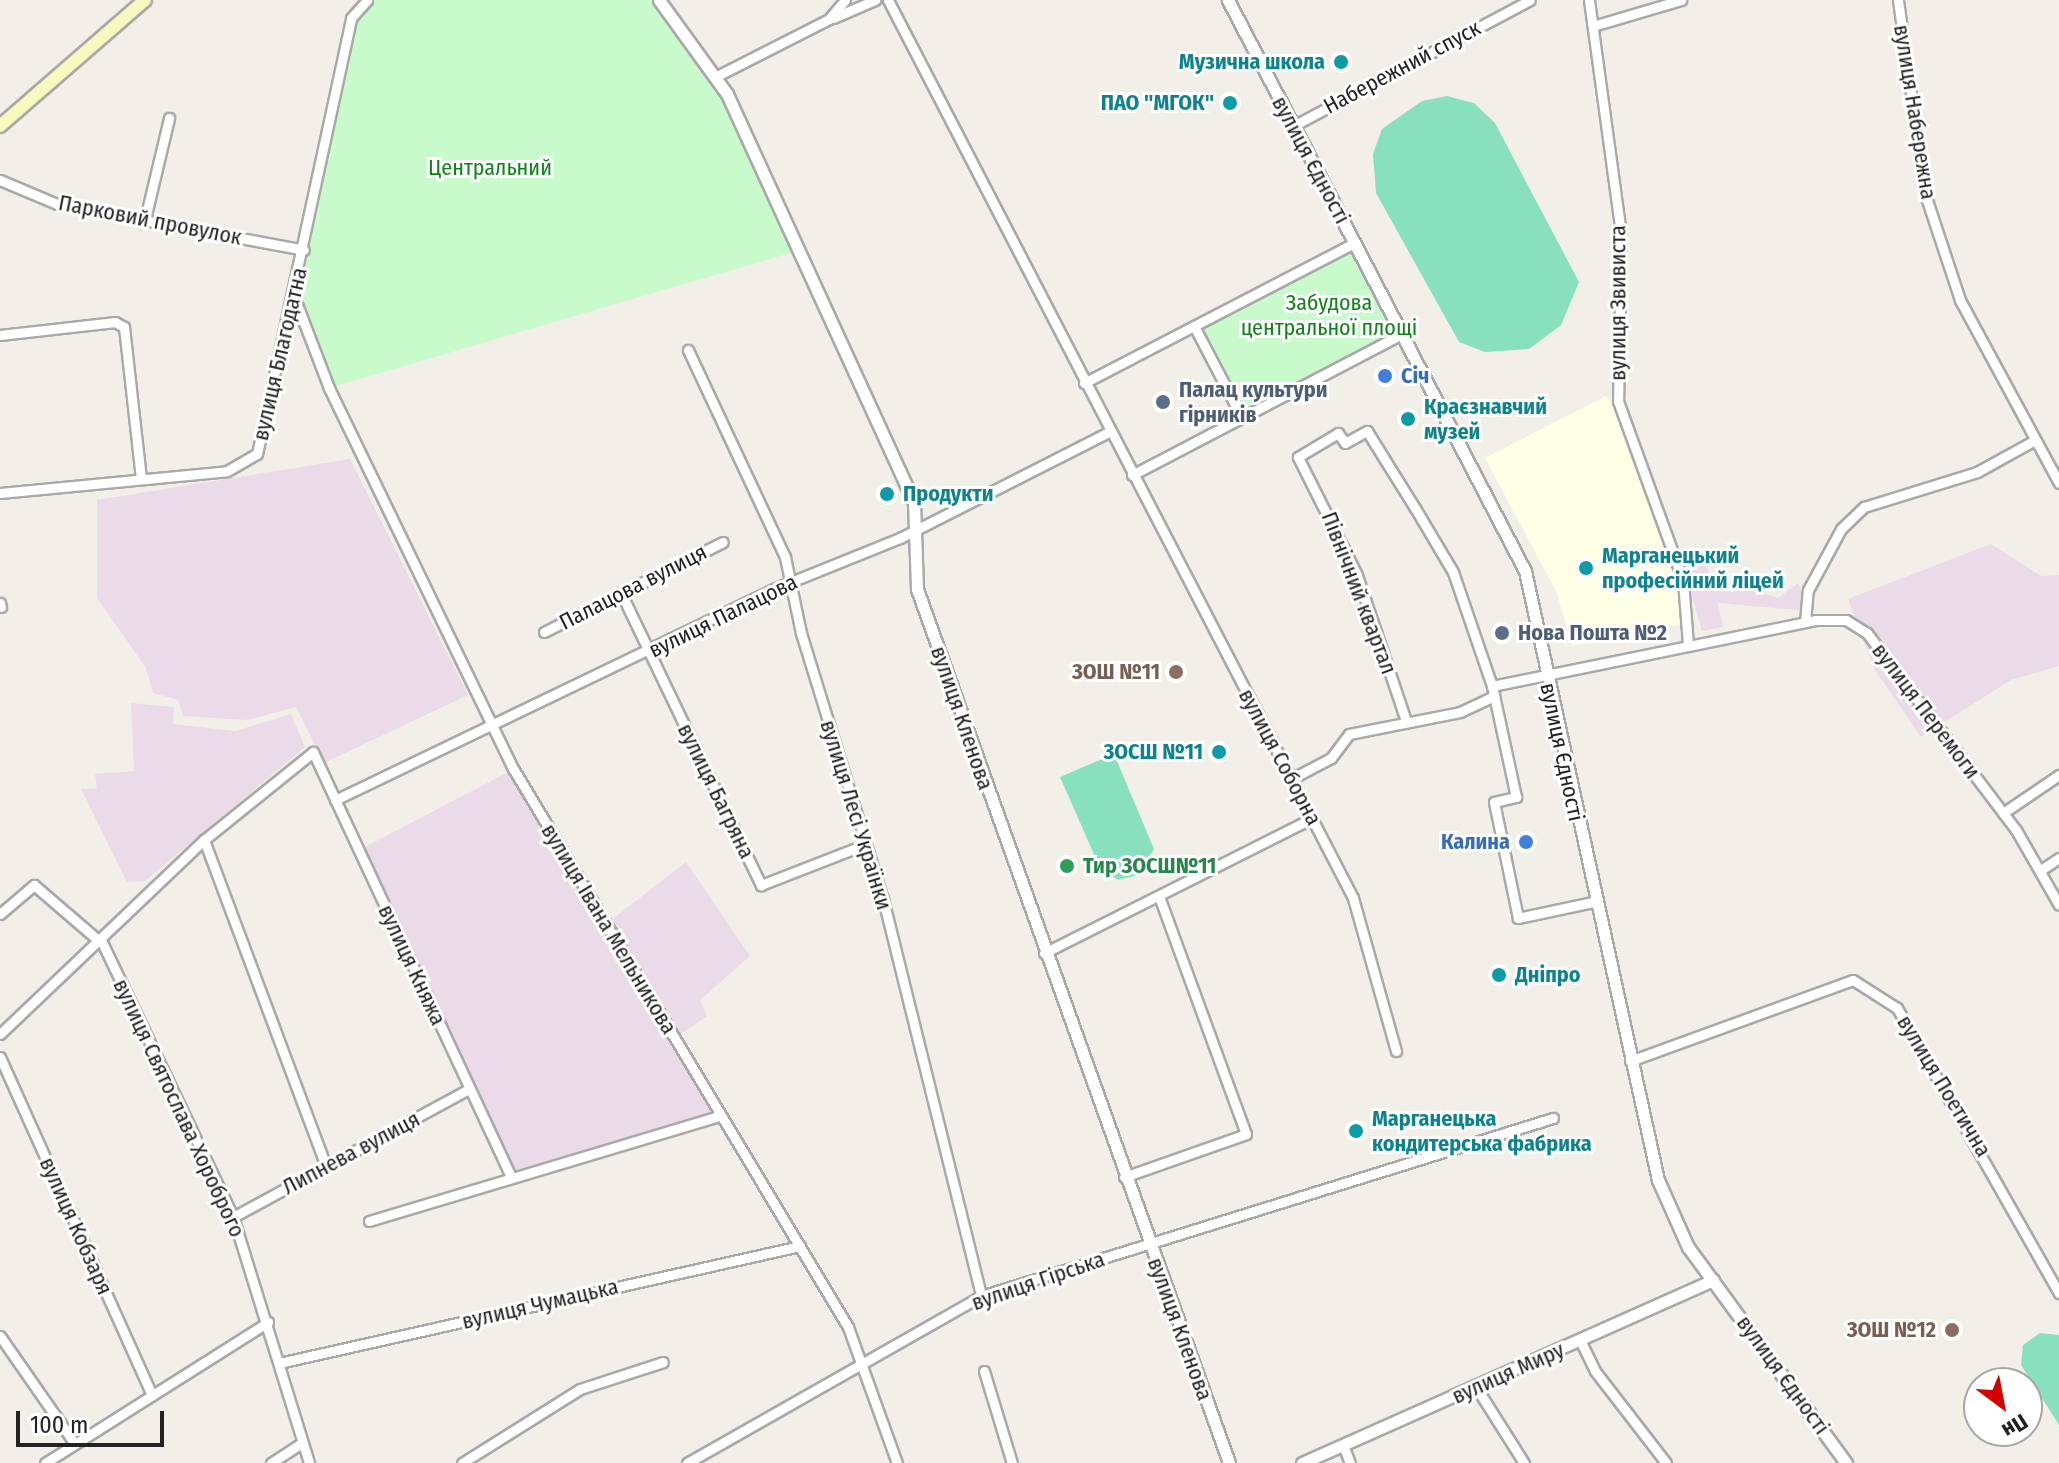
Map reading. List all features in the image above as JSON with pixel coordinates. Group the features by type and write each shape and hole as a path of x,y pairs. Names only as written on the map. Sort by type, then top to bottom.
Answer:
{"main road":[{"path":"0,126 145,0"}],"street":[{"name":"вулиця Благодатна","path":"0,493 247,466 257,454 295,299 351,18 367,0"},
{"path":"659,0 715,77 920,526"},
{"path":"829,19 845,0"},
{"path":"715,77 829,19 875,0"},
{"name":"вулиця Соборна","path":"888,0 1353,898 1396,1051"},
{"name":"вулиця Єдності","path":"1228,0 1525,571 1593,902 1658,1180 1688,1247 1846,1463"},
{"name":"Набережний спуск","path":"1293,126 1510,4 1530,0"},
{"name":"вулиця Звивиста","path":"1589,0 1621,235 1618,401 1683,581 1688,645"},
{"path":"1593,26 1681,0"},
{"name":"вулиця Набережна","path":"1898,0 1925,194 1960,300 2059,483"},
{"path":"145,219 169,118"},
{"name":"Парковий провулок","path":"0,180 57,204 304,250"},
{"path":"1084,383 1354,243"},
{"name":"вулиця Івана Мельникова","path":"295,299 329,388 494,725 719,1116 800,1246 864,1360 897,1463"},
{"path":"0,335 120,323 141,478"},
{"path":"1194,326 1241,416"},
{"path":"1132,475 1402,334"},
{"name":"вулиця Лесі Українки","path":"688,350 793,581 801,633 866,844 981,1296"},
{"name":"Північний квартал","path":"1406,721 1357,575 1298,457 1338,433 1345,443 1367,431 1453,572 1493,691 1516,797 1494,802 1518,918 1593,902"},
{"name":"вулиця Палацова","path":"335,800 793,581 920,526 1109,432"},
{"path":"1805,622 1808,590 1841,529 1864,507 1977,472 2035,440"},
{"name":"вулиця Кленова","path":"920,526 913,554 917,589 1044,953 1229,1463"},
{"name":"Палацова вулиця","path":"544,632 723,542"},
{"name":"вулиця Багряна","path":"622,595 761,885 866,844"},
{"name":"вулиця Перемоги","path":"1546,676 1805,622 1846,620 1867,633 2003,813 2041,870 2059,905"},
{"path":"1291,779 1331,758 1349,734 1460,712 1493,691 1546,676"},
{"name":"вулиця Княжа","path":"204,840 313,752 512,1178"},
{"path":"2003,813 2059,775"},
{"path":"1044,953 1160,899 1312,818"},
{"path":"0,1034 204,840 326,1166"},
{"path":"2041,870 2059,858"},
{"path":"0,914 34,885 99,939"},
{"path":"1124,1177 1246,1134 1160,899"},
{"name":"вулиця Святослава Хороброго","path":"99,939 233,1217 268,1322 309,1463"},
{"name":"вулиця Поетична","path":"1630,1061 1853,980 1897,1008 2059,1293"},
{"name":"вулиця Кобзаря","path":"0,1057 152,1395"},
{"name":"Липнева вулиця","path":"233,1217 469,1089"},
{"path":"369,1221 719,1116"},
{"name":"вулиця Гірська","path":"687,1463 981,1296 1553,1118"},
{"name":"вулиця Чумацька","path":"279,1363 800,1246"},
{"name":"вулиця Миру","path":"1302,1463 1713,1280"},
{"path":"45,1463 268,1322"},
{"path":"0,1336 75,1444"},
{"path":"1580,1340 1595,1371 1666,1463"},
{"path":"462,1463 580,1389 663,1362"},
{"path":"984,1371 1012,1463"},
{"path":"1476,1387 1524,1463"},
{"path":"271,1463 302,1443"},
{"path":"1343,1445 1350,1463"}],"shaded area":[{"path":"1606,396 1629,426 1678,575 1682,624 1572,646 1557,593 1485,458"},
{"path":"350,459 468,695 324,763 296,707 247,720 183,716 178,700 153,693 146,668 97,598 97,500"},
{"path":"1991,544 2041,576 2059,575 2059,666 2011,680 1921,737 1875,670 1848,599"},
{"path":"1701,554 1710,575 1778,598 1798,583 1810,611 1718,603 1723,627 1702,631 1684,568"},
{"path":"131,703 174,707 173,724 235,731 291,714 305,747 145,881 127,882 81,789 97,789 95,774 134,771"},
{"path":"510,771 712,1114 514,1172 363,848"},
{"path":"686,862 750,956 700,1000 707,1016 678,1036 610,921"}],"green space":[{"name":"Центральний","path":"367,0 659,0 727,94 797,251 329,388 295,299 351,18"},
{"path":"1447,96 1474,103 1495,123 1579,282 1561,325 1529,349 1485,352 1459,342 1376,193 1373,154 1382,129 1422,101"},
{"name":"Забудова центральної площі","path":"1354,250 1395,334 1240,409 1199,325"},
{"path":"1114,754 1154,849 1138,875 1118,880 1100,868 1060,777"},
{"path":"2040,1333 2059,1335 2059,1425 2043,1400 2043,1367 2021,1365 2023,1345"}],"place":[{"name":"Музична школа","path":"1341,62"},
{"name":"ПАО \"МГОК\"","path":"1230,103"},
{"name":"Січ","path":"1385,376"},
{"name":"Палац культури гірників","path":"1163,402"},
{"name":"Краєзнавчий музей","path":"1408,419"},
{"name":"Продукти","path":"887,494"},
{"name":"Марганецький професійний ліцей","path":"1586,568"},
{"name":"Нова Пошта №2","path":"1502,633"},
{"name":"ЗОШ №11","path":"1176,672"},
{"name":"ЗОСШ №11","path":"1219,752"},
{"name":"Калина","path":"1526,842"},
{"name":"Тир ЗОСШ№11","path":"1067,866"},
{"name":"Дніпро","path":"1499,975"},
{"name":"Марганецька кондитерська фабрика","path":"1356,1131"},
{"name":"ЗОШ №12","path":"1952,1330"}]}
